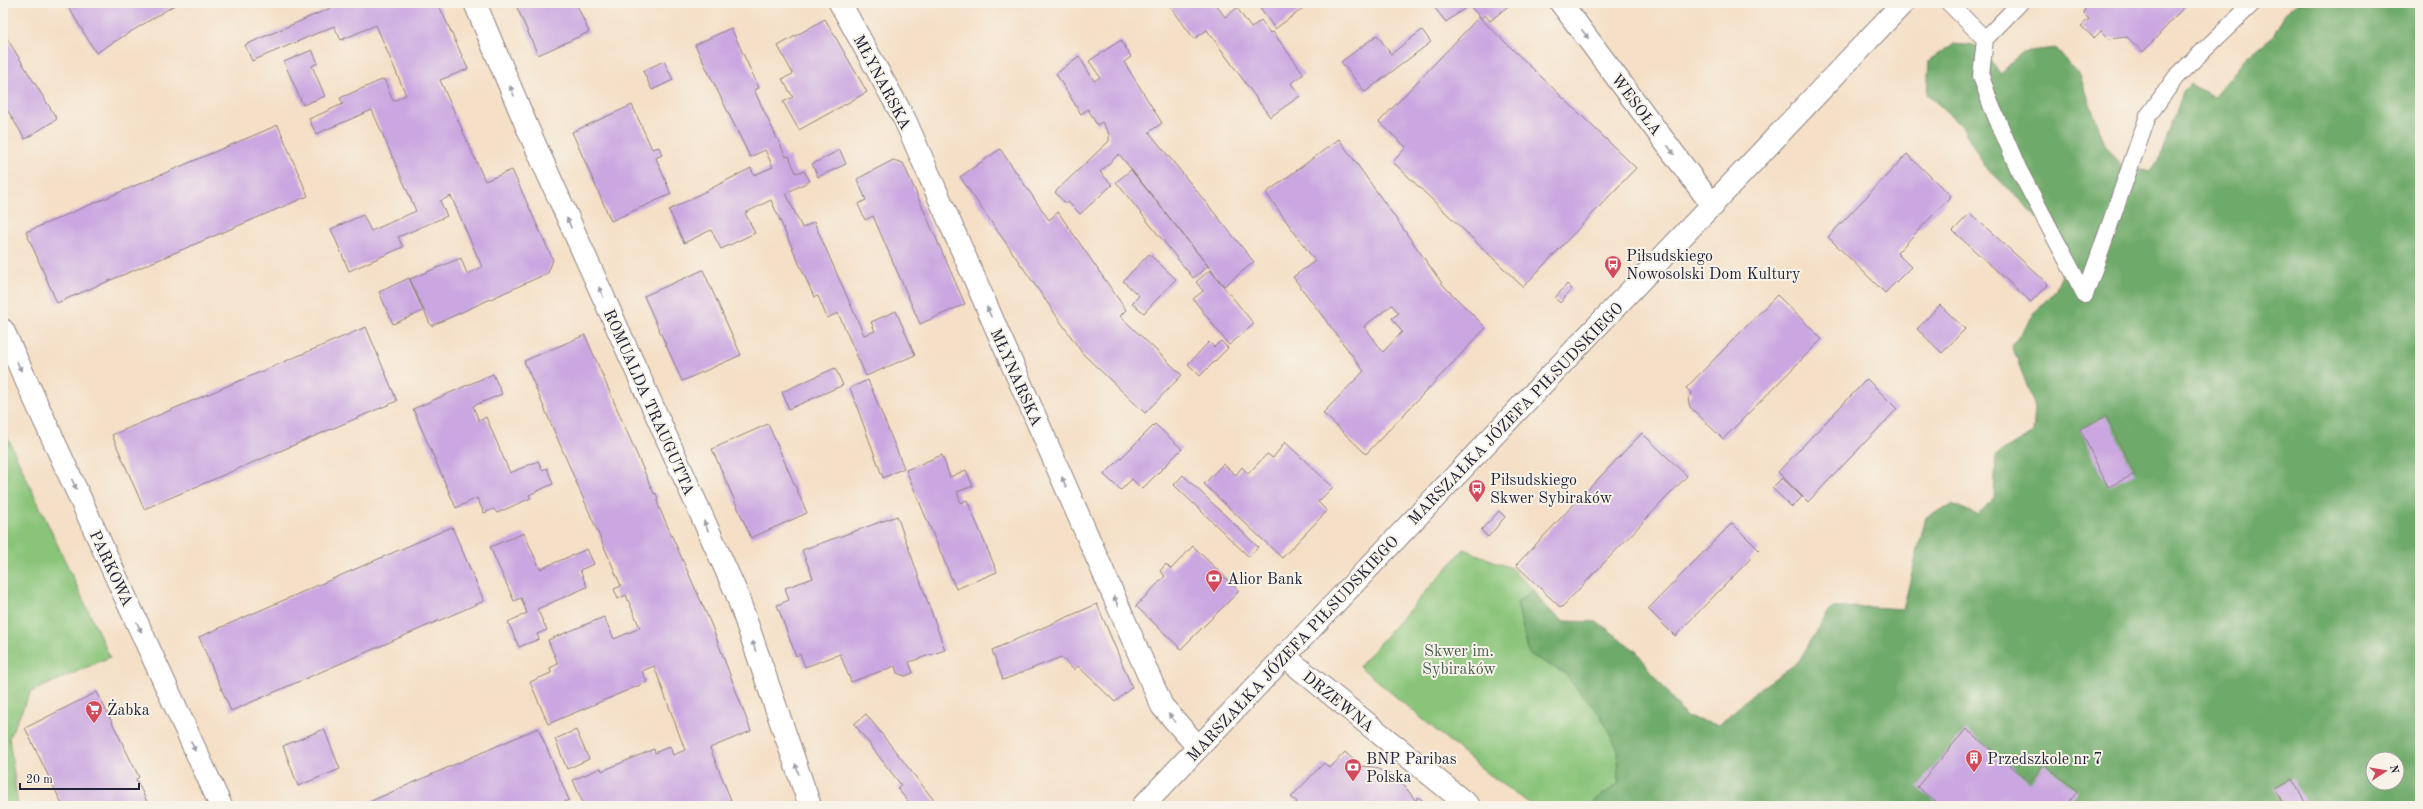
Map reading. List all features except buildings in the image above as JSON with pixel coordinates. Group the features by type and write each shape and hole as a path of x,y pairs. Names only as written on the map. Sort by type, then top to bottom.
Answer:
{"street":[{"name":"ROMUALDA TRAUGUTTA","path":"475,3 536,148 736,592 810,806"},
{"name":"MŁYNARSKA","path":"840,3 905,120 1162,706 1198,747"},
{"name":"WESOŁA","path":"1561,3 1713,206"},
{"name":"MARSZAŁKA JÓZEFA PIŁSUDSKIEGO","path":"1147,805 1198,747 1713,206 1903,3"},
{"name":"PARKOWA","path":"3,330 220,806"},
{"name":"DRZEWNA","path":"1284,656 1469,806"}],"lane":[{"path":"1949,3 1985,39"},
{"path":"2020,3 1985,39 1981,76 1991,105 2018,168 2085,295 2148,116 2176,77 2253,3"}],"green space":[{"path":"2298,3 2420,3 2420,806 1593,806 1596,800 1619,783 1618,750 1601,716 1563,672 1529,654 1517,603 1534,590 1546,608 1564,621 1598,622 1636,651 1686,717 1719,725 1755,692 1798,662 1831,608 1870,607 1903,609 1926,517 1952,504 1978,515 1994,497 1996,455 2033,433 2035,407 2012,346 2036,311 2056,289 2068,260 2051,231 1984,165 1962,126 1927,94 1929,60 1953,44 1978,46 2001,74 2021,52 2055,48 2080,76 2106,147 2123,168 2149,171 2159,160 2184,90 2190,84 2214,97 2246,58 2273,36 2285,13"},
{"path":"3,428 110,657 31,692 9,737 18,806 3,806"},
{"name":"Skwer im. Sybiraków","path":"1464,549 1511,568 1534,590 1517,603 1529,654 1563,672 1601,716 1619,750 1619,783 1596,800 1593,806 1533,806 1486,772 1359,666"}],"place":[{"name":"Piłsudskiego Nowosolski Dom Kultury","path":"1613,279"},
{"name":"Piłsudskiego Skwer Sybiraków","path":"1477,503"},
{"name":"Alior Bank","path":"1214,593"},
{"name":"Żabka","path":"94,724"},
{"name":"Przedszkole nr 7","path":"1974,773"},
{"name":"BNP Paribas Polska","path":"1353,782"}]}
